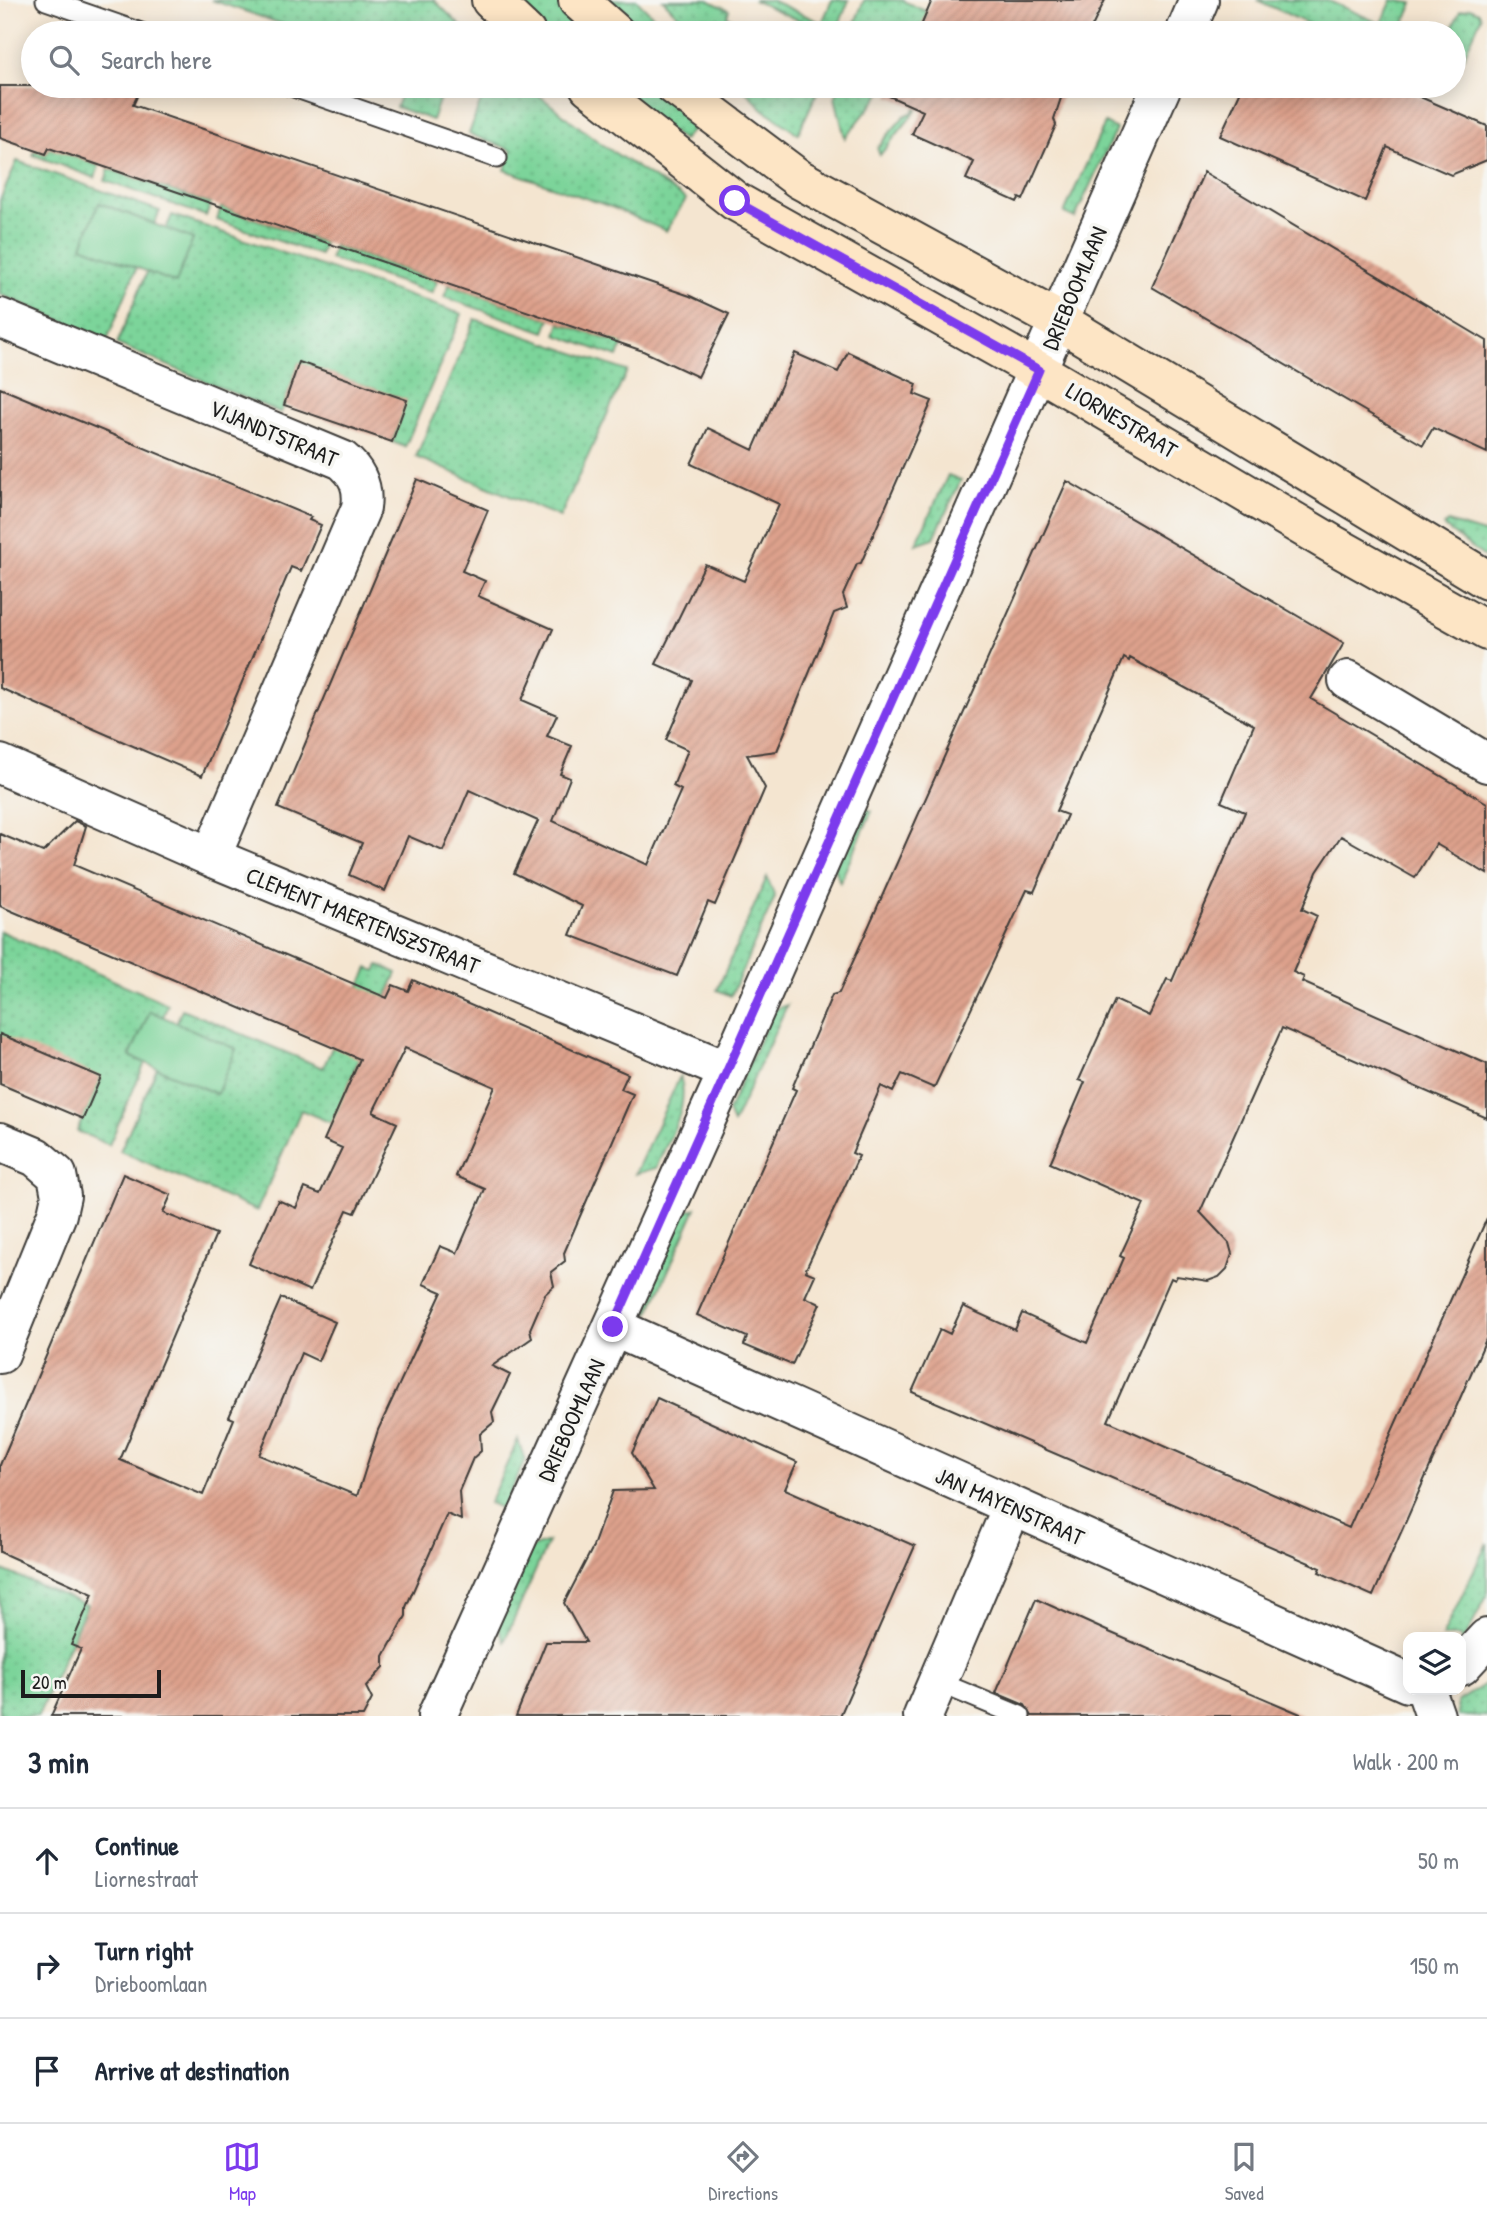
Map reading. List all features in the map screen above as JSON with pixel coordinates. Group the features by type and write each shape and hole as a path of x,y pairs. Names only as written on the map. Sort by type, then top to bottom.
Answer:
{"street":[{"path":"491,0 513,21"},
{"path":"578,0 602,21"},
{"path":"1190,21 1199,0"},
{"name":"LIORNESTRAAT","path":"604,98 735,201 1039,370 1332,544 1487,631"},
{"path":"691,98 799,179 1059,321 1487,580"},
{"name":"DRIEBOOMLAAN","path":"437,1716 728,1071 1157,98"},
{"name":"VIJANDTSTRAAT","path":"0,318 342,460 355,471 363,495 361,508 211,857"},
{"path":"1348,680 1487,763"},
{"name":"CLEMENT MAERTENSZSTRAAT","path":"0,764 211,857 728,1071"},
{"path":"0,1142 37,1157 57,1174 61,1196 57,1214 0,1354"},
{"name":"JAN MAYENSTRAAT","path":"613,1327 1403,1681"},
{"path":"923,1716 1012,1507"},
{"path":"1466,1661 1487,1638"},
{"path":"1427,1695 1434,1716"}],"lane":[{"path":"46,0 106,21"},
{"path":"325,98 497,158"},
{"path":"938,1682 1020,1716"}],"green space":[{"path":"211,0 434,0 456,21 273,21"},
{"path":"505,0 559,0 581,21 529,21"},
{"path":"594,0 637,0 658,21 617,21"},
{"path":"663,0 708,0 729,10 727,17 737,21 683,21"},
{"path":"753,0 771,0 818,21 800,21"},
{"path":"832,0 849,0 841,21 823,21"},
{"path":"864,0 901,0 948,21 856,21"},
{"path":"1257,0 1327,0 1374,21 1302,21"},
{"path":"1392,0 1413,3 1405,21 1382,21"},
{"path":"1470,8 1479,12 1481,18 1466,51 1466,21 1455,21 1460,11"},
{"path":"399,98 440,98 432,120 396,107"},
{"path":"475,98 542,98 601,144 686,199 666,231 614,208 505,170 512,150 469,134 481,100"},
{"path":"625,98 669,98 699,123 683,140"},
{"path":"752,98 814,98 798,134 763,109"},
{"path":"835,98 877,98 845,138"},
{"path":"919,98 926,98 880,155 877,148 904,116 913,112"},
{"path":"1105,123 1116,129 1075,218 1064,213"},
{"path":"49,147 99,166 95,178 33,155 35,150 46,154"},
{"path":"17,161 160,211 154,224 100,203 82,246 137,267 107,340 0,294 0,200"},
{"path":"109,169 211,204 206,216 105,181"},
{"path":"99,203 193,239 176,283 82,246"},
{"path":"221,207 324,243 320,255 217,220"},
{"path":"172,215 462,314 405,447 392,442 406,400 299,363 281,413 117,344 147,272 175,282 193,239 166,229"},
{"path":"334,246 437,281 432,293 330,259"},
{"path":"449,285 550,319 545,332 444,297"},
{"path":"475,319 627,371 560,517 416,457"},
{"path":"560,323 611,341 627,332 618,357 556,335"},
{"path":"948,475 961,480 934,538 916,544"},
{"path":"1448,522 1487,534 1487,559 1446,528 1444,526"},
{"path":"861,807 872,811 840,882 834,868"},
{"path":"767,877 775,897 731,996 717,990"},
{"path":"0,931 168,1004 163,1017 150,1012 130,1056 145,1063 109,1145 77,1131 98,1083 0,1040"},
{"path":"379,965 397,973 352,1075 336,1125 301,1110 257,1211 120,1151 157,1068 216,1094 236,1049 176,1023 182,1009 323,1068 368,968 376,971"},
{"path":"787,1005 733,1124 728,1111 773,1010"},
{"path":"150,1011 236,1049 217,1094 130,1056"},
{"path":"680,1076 683,1099 672,1134 656,1168 635,1174"},
{"path":"696,1208 649,1314 645,1299 683,1212"},
{"path":"518,1440 525,1460 503,1509 489,1503"},
{"path":"548,1542 504,1642 497,1624 531,1548"},
{"path":"1487,1543 1487,1596 1466,1636 1466,1632 1444,1632"},
{"path":"0,1569 87,1605 38,1716 0,1716"},
{"path":"1487,1683 1487,1716 1458,1716 1457,1702"}],"building":[{"path":"932,0 1105,0 1095,21 923,21"},
{"path":"0,86 21,86 21,98 136,98 133,105 690,296 729,314 698,377 643,351 49,148 46,154 0,138"},
{"path":"894,98 1061,98 1054,119 1056,125 1023,200 1019,198 1017,202 966,179 974,162 912,134 923,111"},
{"path":"1237,98 1423,98 1487,126 1487,160 1451,175 1387,147 1365,201 1220,136"},
{"path":"1204,172 1487,341 1487,453 1433,428 1423,445 1152,287"},
{"path":"848,352 917,384 914,394 932,401 861,563 857,564 843,595 847,608 834,613 777,751 747,755 765,788 715,905 708,902 677,976 570,935 582,906 514,873 538,821 469,790 443,851 408,836 385,891 349,875 362,843 278,808 417,479 488,510 462,571 485,581 478,596 553,629 522,700 557,715 547,736 572,746 560,774 570,778 553,821 648,865 681,790 673,786 688,750 666,740 692,680 656,664 705,564 744,581 779,504 691,464 708,428 753,450 795,353 838,372"},
{"path":"299,362 407,400 392,442 284,405"},
{"path":"0,388 311,517 309,520 321,525 301,571 291,567 202,776 0,688"},
{"path":"1067,481 1344,643 1311,699 1487,803 1487,874 1436,844 1415,878 1341,836 1317,872 1302,909 1317,916 1293,972 1304,977 1302,982 1487,1064 1487,1118 1282,1028 1200,1212 1229,1243 1232,1254 1227,1269 1219,1277 1208,1281 1177,1276 1175,1280 1171,1278 1108,1421 1349,1528 1487,1218 1487,1337 1373,1596 1319,1572 1321,1568 912,1392 940,1329 950,1334 963,1306 1015,1330 1022,1313 1087,1343 1124,1258 1120,1256 1144,1204 1050,1163 1085,1082 1079,1080 1115,1000 1149,1016 1167,979 1172,981 1245,812 1221,802 1254,725 1130,658 1129,661 1124,658 1056,811 1067,815 1034,892 1027,890 934,1088 902,1074 893,1092 881,1086 852,1153 859,1156 805,1271 815,1275 805,1297 820,1304 792,1365 744,1345 747,1337 697,1315 796,1090 792,1088 832,995 839,993"},
{"path":"75,821 86,826 74,865 387,998 393,985 408,991 413,980 628,1074 621,1089 633,1094 564,1253 565,1261 551,1272 554,1286 545,1294 530,1329 532,1338 492,1366 510,1375 492,1412 494,1422 480,1434 481,1451 473,1458 459,1491 461,1520 447,1514 406,1607 406,1616 384,1656 384,1667 366,1687 372,1699 363,1716 51,1716 81,1649 71,1645 93,1594 0,1552 0,1465 123,1174 171,1195 163,1213 216,1234 120,1460 203,1495 234,1419 229,1417 281,1298 335,1322 318,1361 301,1353 259,1455 357,1496 378,1430 442,1292 423,1284 440,1246 457,1253 485,1189 456,1176 495,1087 405,1048 373,1112 397,1123 355,1213 347,1210 310,1291 249,1264 278,1200 296,1208 305,1188 320,1194 342,1148 324,1140 360,1059 0,906 0,834 43,852"},
{"path":"0,1034 101,1077 83,1119 0,1084"},
{"path":"657,1398 797,1462 785,1489 915,1546 840,1716 516,1716 546,1642 586,1642 564,1603 592,1549 613,1491 654,1490 632,1453"},
{"path":"1036,1599 1305,1716 1032,1716 1025,1705 996,1693"}],"route":[{"path":"613,1327 1039,370 735,201"}]}
